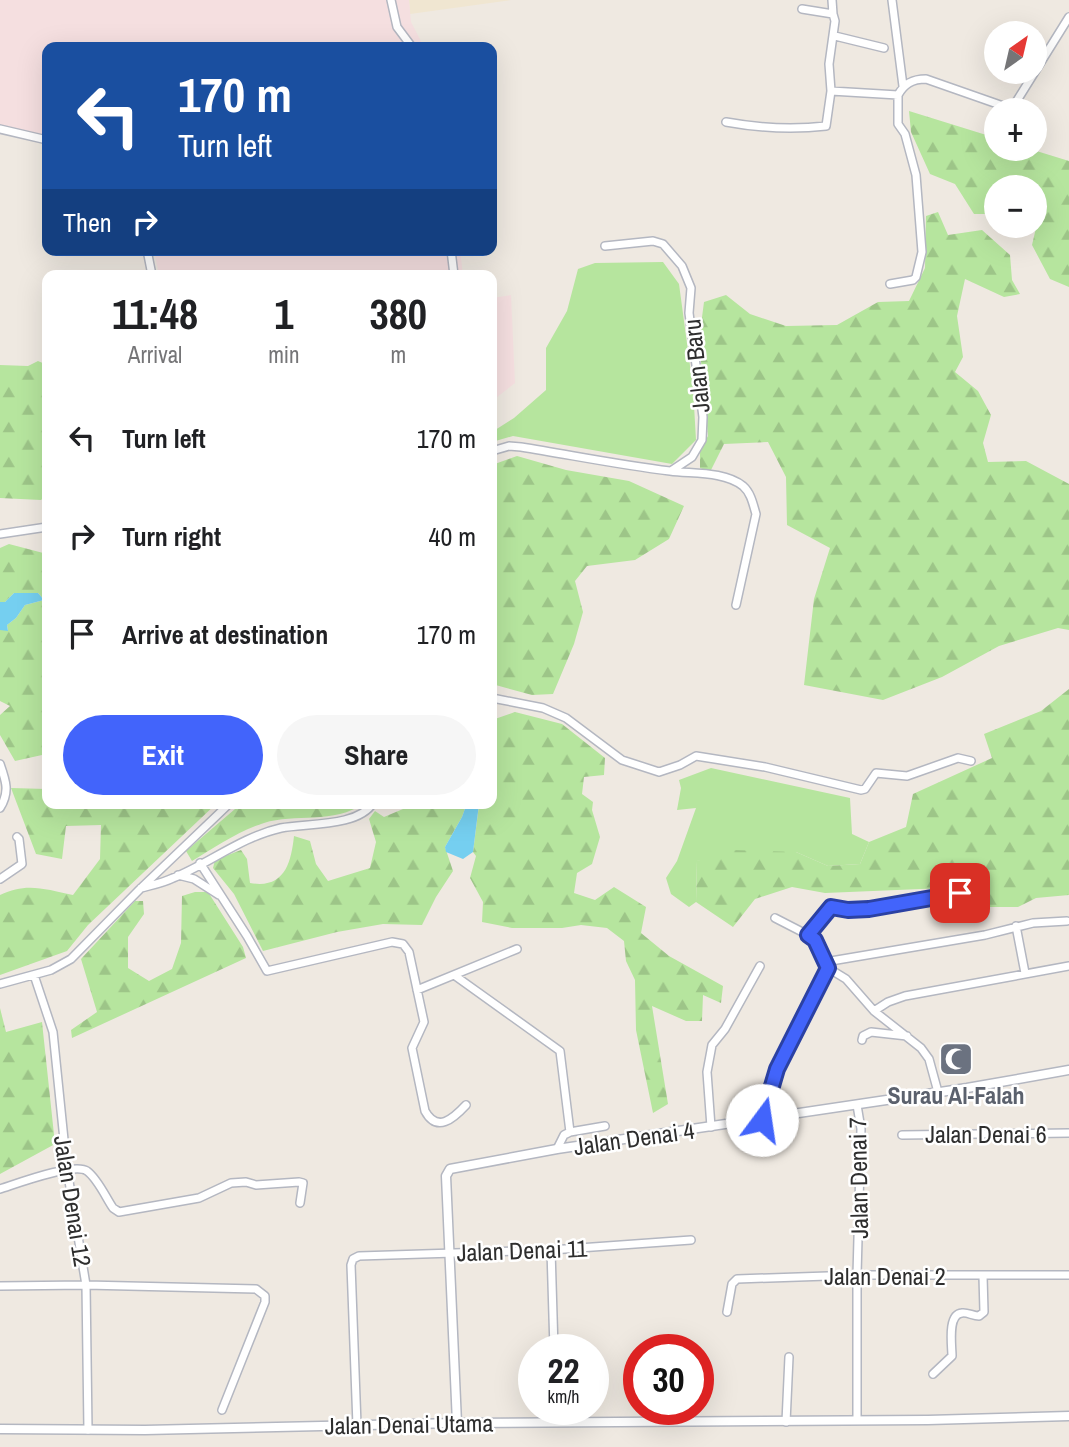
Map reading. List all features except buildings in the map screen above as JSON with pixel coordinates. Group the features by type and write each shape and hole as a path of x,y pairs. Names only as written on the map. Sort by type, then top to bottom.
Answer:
{"street":[{"path":"391,0 397,27 408,42"},
{"path":"726,122 794,129 826,126 831,91 830,64 835,36 832,0"},
{"path":"892,0 903,86"},
{"path":"802,9 833,14"},
{"path":"890,284 913,280 916,277 922,252 916,175 905,134 898,124 898,95 903,86 914,80 926,79 1006,107 1013,107 1018,103 1069,17"},
{"path":"835,36 884,48"},
{"path":"831,91 898,95"},
{"path":"0,128 42,139"},
{"name":"Jalan Baru","path":"605,246 653,241 663,244 682,266 691,288 689,313 703,417 702,440 692,457 670,471"},
{"path":"497,450 509,446 521,447 670,471 707,474 744,486 752,499 756,514 736,605"},
{"path":"0,534 42,528"},
{"path":"497,699 543,708 566,718 622,760 659,772 696,756 765,767 861,790 865,789 876,773 907,776 958,758 971,761"},
{"path":"0,764 4,794 0,808"},
{"path":"0,984 51,970 71,959 224,809"},
{"path":"140,889 178,875 260,833 284,827 347,820 366,809"},
{"path":"0,879 22,864 17,837"},
{"path":"200,863 267,971 392,942 406,946 424,1022 413,1043 412,1052 425,1111 430,1120 441,1123 455,1117 466,1105"},
{"path":"178,875 194,879 222,897"},
{"path":"808,935 831,907 848,910 869,909 960,893"},
{"path":"775,918 815,940 826,965 846,979 874,1011 921,1048 929,1059 938,1092"},
{"path":"826,965 899,949 985,935 1016,926 1067,921"},
{"path":"1016,926 1024,973"},
{"path":"418,990 517,949"},
{"path":"762,1120 777,1069 826,965"},
{"path":"712,1127 707,1072 712,1045 725,1029 760,966"},
{"path":"874,1011 890,1000 1024,973 1069,967"},
{"name":"Jalan Denai 12","path":"34,975 53,1032 67,1169 86,1284 88,1430"},
{"path":"454,975 560,1051 570,1132"},
{"path":"862,1040 863,1036 871,1032 908,1036"},
{"name":"Jalan Denai 4","path":"451,1252 447,1171 455,1167 1069,1070"},
{"name":"Jalan Denai 7","path":"857,1105 861,1129 857,1419"},
{"path":"557,1149 564,1135 570,1132 606,1126"},
{"name":"Jalan Denai 6","path":"902,1135 1069,1133"},
{"path":"0,1189 67,1169 81,1168 90,1173 113,1208 119,1212 199,1198 231,1184 246,1182 256,1185 299,1182 304,1188 300,1203"},
{"name":"Jalan Denai 11","path":"357,1425 351,1265 353,1259 359,1255 551,1250 691,1240"},
{"path":"551,1250 554,1334"},
{"path":"451,1252 457,1423"},
{"name":"Jalan Denai 2","path":"727,1312 732,1284 737,1279 857,1275 1069,1275"},
{"path":"933,1374 952,1356 953,1320 957,1314 963,1312 979,1316 984,1312 983,1276"},
{"path":"0,1286 86,1284 256,1289 265,1296 265,1301 222,1410"},
{"path":"786,1422 789,1357"},
{"name":"Jalan Denai Utama","path":"609,1422 786,1422 1069,1416"},
{"name":"Jalan Denai Utama","path":"0,1429 267,1429 518,1422"}],"shaded area":[{"path":"0,0 409,0 411,22 421,42 42,42 42,136 0,125"},
{"path":"409,0 511,0 410,14"},
{"path":"155,256 461,256 462,270 158,270"},
{"path":"511,295 515,383 497,397 497,297"}],"green space":[{"path":"909,111 984,134 984,161 1047,161 1047,154 1069,161 1069,287 1050,279 1032,245 1034,238 1047,238 1047,175 984,175 984,214 974,214 955,184 930,174 911,132"},
{"path":"938,212 948,235 982,230 984,238 991,238 1010,255 1012,280 1020,294 1004,297 965,279 957,316 963,357 955,372 978,391 991,415 983,443 988,462 1026,461 1069,484 1069,630 1058,628 999,646 942,677 883,700 804,685 814,599 830,548 787,525 786,477 768,442 724,444 710,472 700,468 700,450 708,436 699,340 704,302 726,295 750,314 786,326 837,325 878,302 909,301 925,268 926,216"},
{"path":"663,262 679,284 693,388 696,440 672,464 513,436 497,441 497,429 546,390 546,348 567,311 578,269 595,263"},
{"path":"38,361 42,363 42,499 0,498 0,365 28,366"},
{"path":"517,456 566,470 629,481 684,506 669,539 635,560 587,566 575,581 583,612 574,644 553,694 532,695 497,685 497,463"},
{"path":"9,544 42,553 42,598 38,593 14,593 5,602 0,602 0,548"},
{"path":"42,601 42,755 15,761 0,735 0,715 10,706 0,701 0,630 8,630 7,625 25,605"},
{"path":"1069,689 1069,895 1036,898 1018,907 977,907 969,887 825,893 792,887 755,899 733,927 696,902 697,861 732,850 796,852 828,866 860,864 869,842 906,827 913,794 992,758 984,734 1041,711"},
{"path":"515,712 562,724 605,758 604,775 584,777 582,794 593,802 592,810 600,837 592,864 577,873 574,893 595,900 614,887 646,907 641,933 669,956 723,986 721,1003 703,995 702,1021 686,1021 652,1006 668,1104 653,1113 636,1030 635,980 626,961 624,941 607,928 581,925 562,928 512,928 482,922 483,902 470,878 476,856 473,852 478,809 497,809 497,718"},
{"path":"711,768 850,798 852,834 869,842 860,864 828,866 796,852 697,861 696,902 689,907 671,894 666,878 677,861 696,808 677,810 681,788 679,780"},
{"path":"11,788 42,789 42,809 211,809 88,925 67,951 0,975 0,895 27,888 73,895 100,859 101,825 66,826 62,859 36,854"},
{"path":"235,809 354,809 340,814 276,820 254,826 192,861 186,851"},
{"path":"403,809 465,809 445,847 453,871 422,925 383,924 337,932 263,951 234,894 213,868 215,860 241,850 247,859 250,883 271,882 284,872 288,865 294,836 310,841 316,864 328,881 370,868 376,842 369,819 375,811 384,817"},
{"path":"208,892 243,947 246,958 72,1038 71,1030 97,1012 81,959 135,901 143,901 144,914 128,937 128,968 149,981 172,969 181,943 182,896"},
{"path":"0,1008 6,1032 42,1022 55,1144 0,1174"}],"water":[{"path":"14,593 38,593 42,598 42,601 25,605 7,625 8,631 0,630 0,602 5,602"},
{"path":"465,809 478,809 473,852 463,859 446,852 445,847"}],"place":[{"name":"Surau Al-Falah","path":"956,1059"}],"route":[{"path":"762,1120 777,1069 828,968 815,940 808,935 828,909 869,909 960,893"}]}
